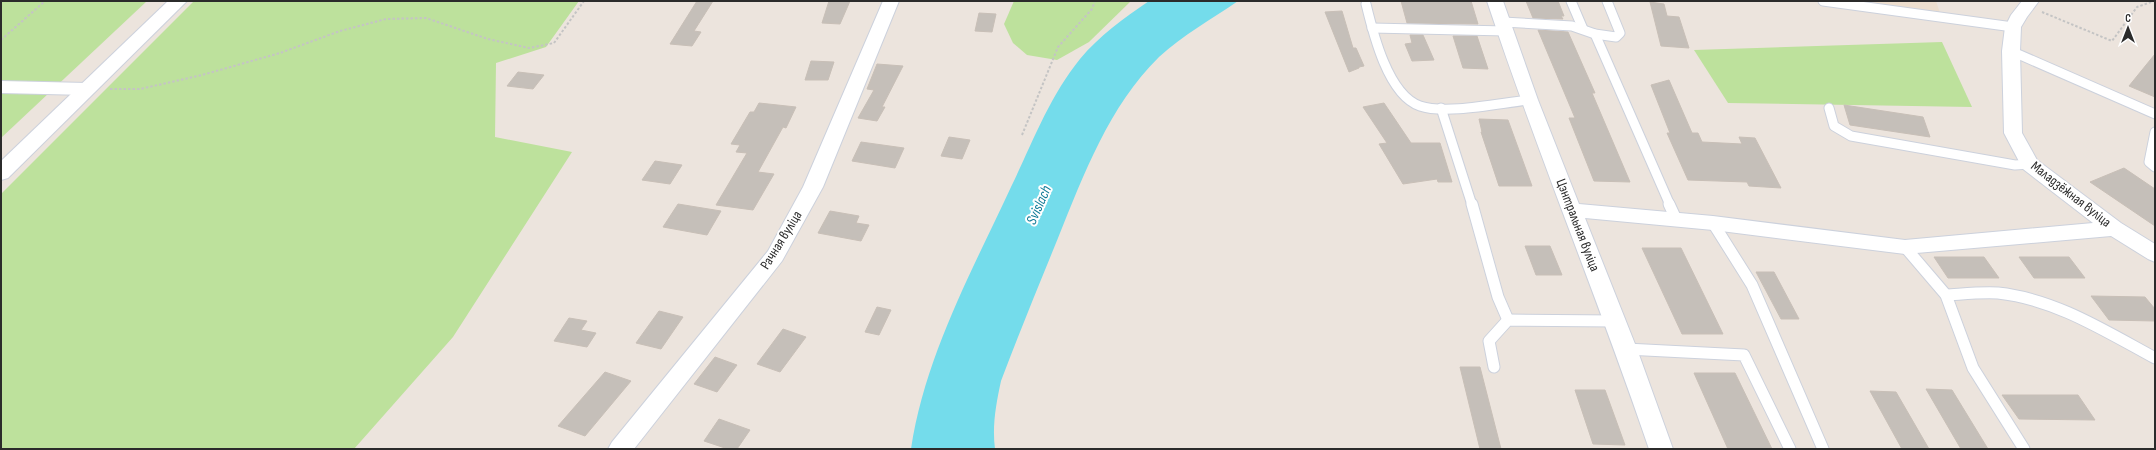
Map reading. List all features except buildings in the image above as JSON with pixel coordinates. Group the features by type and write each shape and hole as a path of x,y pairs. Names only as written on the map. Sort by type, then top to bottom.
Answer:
{"main road":[{"path":"1,173 178,1"}],"street":[{"name":"Рачная вуліца","path":"620,449 775,256 813,187 891,1"},
{"name":"Цэнтральная вуліца","path":"1495,1 1530,100 1626,349 1661,449"},
{"name":"Маладзёжная вуліца","path":"2029,3 2013,27 2011,51 2013,133 2030,164 2114,228 2155,254"},
{"path":"1,86 87,89"},
{"path":"1573,210 1713,222 1905,247 2114,228"}],"lane":[{"path":"1572,1 1583,29"},
{"path":"1372,28 1555,24 1572,26 1595,34 1616,37 1620,33 1607,1"},
{"path":"1823,1 2013,27"},
{"path":"1366,4 1372,28 1392,79 1406,97 1419,106 1441,108 1530,100"},
{"path":"1595,34 1676,219"},
{"path":"2011,51 2155,114"},
{"path":"1441,108 1470,197 1498,297 1508,320"},
{"path":"1829,108 1834,126 1850,136 2015,165 2030,164"},
{"path":"2155,132 2150,162 2155,167"},
{"path":"1713,222 1752,285 1823,449"},
{"path":"1905,247 1946,295 1973,368 2024,449"},
{"path":"1946,295 2003,293 2032,299 2069,313 2155,358"},
{"path":"1494,367 1489,341 1508,320 1615,321"},
{"path":"1626,349 1744,355 1790,449"}],"path":[{"path":"1,40 45,1"},
{"path":"87,89 140,89 202,75 280,54 340,31 386,19 426,18 488,39 529,48 535,47 554,43 584,1"},
{"path":"1022,135 1058,47 1092,9 1095,1"},
{"path":"2029,3 2112,40 2137,6 2154,1"}],"shaded area":[{"path":"1812,1 1936,1 1943,22"}],"green space":[{"path":"1,1 147,1 1,138"},
{"path":"194,1 579,1 546,47 496,63 495,137 572,152 453,337 354,449 1,449 1,194"},
{"path":"1014,1 1131,1 1089,42 1057,60 1027,55 1013,43 1004,24"},
{"path":"1942,42 1972,107 1728,103 1694,50"}],"water":[{"name":"Svislach","path":"1149,1 1238,1 1188,34 1159,57 1141,76 1112,119 1088,166 1001,381 995,415 995,449 911,449 918,414 927,381 939,347 966,282 1050,105 1069,74 1087,51 1112,28"}]}
